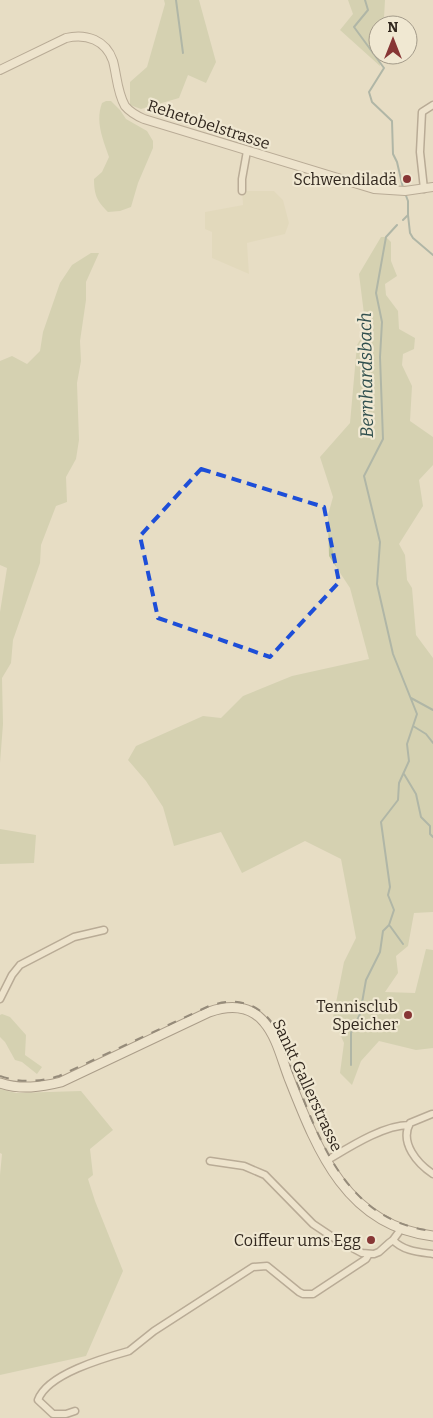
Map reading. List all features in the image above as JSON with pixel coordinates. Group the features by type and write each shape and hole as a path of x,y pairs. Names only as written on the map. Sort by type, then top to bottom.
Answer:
{"main road":[{"name":"Sankt Gallerstrasse","path":"0,1083 28,1088 61,1082 209,1012 228,1007 236,1007 252,1012 264,1021 270,1030 306,1122 326,1161 342,1186 363,1208 387,1223 401,1229 433,1236"}],"street":[{"name":"Rehetobelstrasse","path":"0,70 66,38 76,36 89,37 101,44 113,60 119,92 126,107 134,114 156,124 374,189 404,191 433,187"},
{"path":"424,189 420,152 422,112 433,105"},
{"path":"242,191 247,151"},
{"path":"0,999 12,975 24,962 74,937 104,930"},
{"path":"326,1161 376,1134 409,1126 432,1114"},
{"path":"409,1126 407,1140 410,1149 422,1166 433,1174"},
{"path":"210,1161 244,1166 265,1175 313,1224 356,1251 368,1254 379,1252 393,1240 401,1229"},
{"path":"393,1240 398,1246 433,1254"},
{"path":"75,1410 66,1414 53,1414 38,1400 45,1387 55,1380 81,1367 129,1350 154,1331 253,1267 267,1266 304,1294 313,1294 366,1259 368,1254"}],"highlighted area":[{"path":"201,469 324,507 339,582 270,657 158,618 140,536"}],"shaded area":[{"path":"242,191 274,191 283,200 289,223 285,234 247,243 249,274 212,258 212,232 205,229 205,212 243,205"}],"green space":[{"path":"164,0 199,0 216,62 206,83 188,75 179,98 141,109 130,105 130,82 147,67 165,4"},
{"path":"348,0 385,0 384,15 368,15 368,55 340,30 353,14"},
{"path":"111,101 126,119 147,131 153,141 153,148 138,183 131,207 120,211 108,212 97,197 94,179 102,172 109,157 102,137 99,117 102,103"},
{"path":"381,237 386,237 391,242 391,261 397,276 385,284 386,295 398,311 399,329 415,338 414,349 403,354 402,365 412,386 410,421 433,437 433,465 419,480 423,506 399,544 405,555 407,580 412,588 416,635 433,658 433,912 414,913 408,946 396,956 398,973 385,992 415,993 426,949 433,950 433,1048 416,1050 379,1041 361,1061 352,1085 340,1073 344,1043 333,1018 344,962 356,938 341,859 305,841 242,873 221,832 174,846 163,807 146,781 128,760 136,746 203,716 221,718 243,696 292,676 369,659 350,588 329,556 328,515 333,497 320,457 350,423 357,345 366,330 359,274"},
{"path":"91,253 99,253 86,282 86,300 80,341 81,361 77,383 79,440 76,459 66,477 67,502 56,506 41,545 40,563 13,640 11,663 2,678 3,724 0,763 0,612 7,568 0,565 0,361 12,356 27,364 40,351 43,332 60,283 72,265"},
{"path":"0,829 36,835 34,863 0,864"},
{"path":"0,1015 10,1017 26,1035 25,1055 42,1067 37,1074 22,1062 15,1060 0,1037"},
{"path":"0,1089 16,1093 81,1091 113,1130 90,1149 93,1175 88,1179 123,1271 86,1356 0,1375 0,1175 2,1154 0,1153"}],"waterway":[{"path":"176,0 183,53"},
{"name":"Bernhardsbach","path":"365,0 368,10 354,27 384,68 369,92 372,102 392,121 393,154 397,162 403,188"},
{"name":"Bernhardsbach","path":"403,220 408,215 408,201 405,193"},
{"path":"408,215 410,233 413,238 433,255"},
{"name":"Bernhardsbach","path":"351,1065 351,1033 360,1014 366,980 380,952 383,931 389,925 394,910 388,895 390,887 381,822 398,800 399,783 409,761 407,744 417,714 393,654 377,584 380,542 364,476 383,439 380,357 382,322 376,293 386,237 397,225"},
{"path":"411,698 433,710"},
{"path":"413,726 426,734 433,743"},
{"path":"404,774 416,794 421,817 430,826 430,834 433,837"},
{"path":"390,926 403,944"}],"railway":[{"path":"0,1076 30,1081 59,1076 209,1006 228,1002 245,1003 260,1011 273,1024 312,1121 328,1153 346,1181 369,1205 397,1222 433,1231"}],"place":[{"name":"Schwendiladä","path":"407,179"},
{"name":"Tennisclub Speicher","path":"408,1015"},
{"name":"Coiffeur ums Egg","path":"371,1240"}]}
